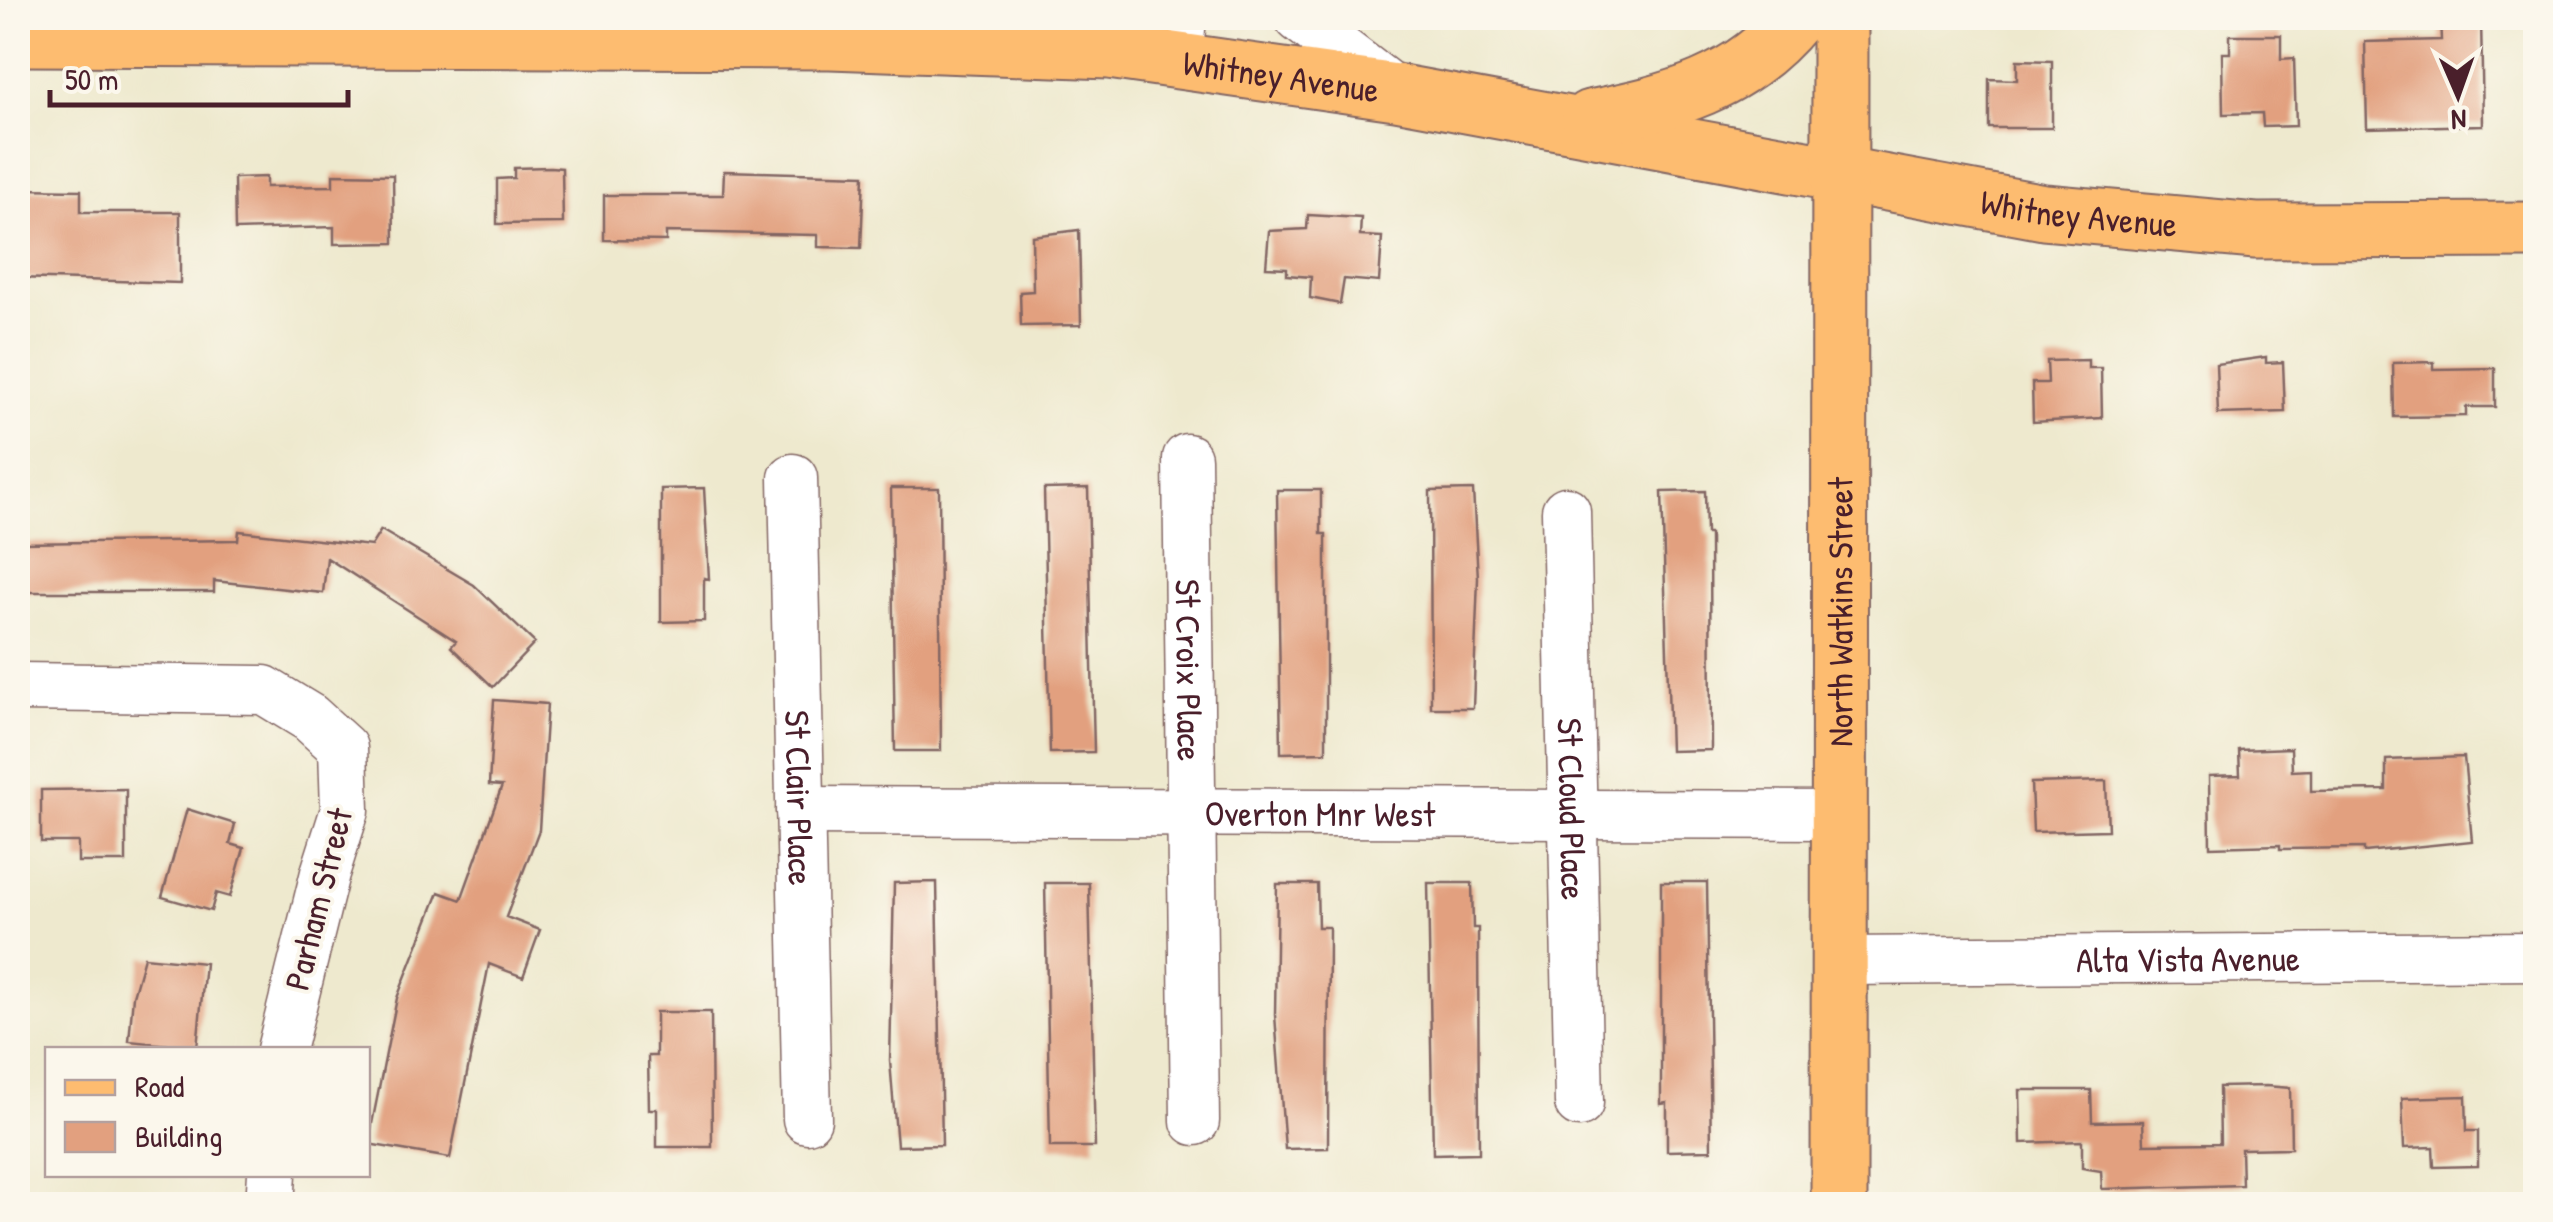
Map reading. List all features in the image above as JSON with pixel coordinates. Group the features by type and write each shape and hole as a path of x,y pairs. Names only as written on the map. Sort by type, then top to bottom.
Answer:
{"main road":[{"path":"1562,123 1670,102 1768,50 1795,18"},
{"name":"North Watkins Street","path":"1839,1204 1840,18"},
{"name":"Whitney Avenue","path":"18,38 830,41 1108,51 1180,39 1396,92 2044,212 2256,231 2536,230"}],"street":[{"path":"1299,18 1396,92"},
{"name":"St Croix Place","path":"1187,458 1195,1120"},
{"name":"St Clair Place","path":"793,478 807,1119"},
{"name":"St Cloud Place","path":"1566,511 1579,1103"},
{"name":"Parham Street","path":"18,687 264,690 310,718 344,748 345,810 324,873 282,1047"},
{"name":"Overton Mnr West","path":"800,811 1839,815"},
{"name":"Alta Vista Avenue","path":"1840,960 2536,956"},
{"path":"270,1204 272,1177"}],"building":[{"path":"2440,18 2481,18 2483,125 2367,128 2365,42 2441,40"},
{"path":"2230,35 2281,35 2281,59 2294,58 2296,126 2263,127 2262,113 2223,114 2222,53 2230,53"},
{"path":"2017,60 2052,61 2052,128 1989,128 1989,79 2017,80"},
{"path":"514,168 562,168 563,223 497,224 497,179 514,178"},
{"path":"724,171 864,175 861,248 818,247 818,235 666,232 666,241 604,240 604,195 723,195"},
{"path":"333,174 393,175 394,243 334,244 334,227 235,230 234,178 266,177 266,187 333,186"},
{"path":"20,189 81,190 81,212 180,212 180,283 18,278"},
{"path":"1308,215 1361,218 1360,236 1382,237 1379,282 1344,279 1340,304 1310,298 1311,277 1287,275 1287,268 1266,267 1269,231 1307,229"},
{"path":"1079,230 1081,325 1021,326 1020,292 1033,291 1032,236"},
{"path":"2266,357 2266,363 2283,362 2285,412 2218,414 2216,364"},
{"path":"2088,360 2088,368 2101,368 2102,418 2033,422 2032,383 2048,383 2047,361"},
{"path":"2434,362 2434,369 2495,368 2495,407 2466,407 2466,416 2394,417 2393,363"},
{"path":"704,488 709,579 704,578 704,621 661,622 661,489"},
{"path":"891,488 939,488 941,751 895,751"},
{"path":"1088,488 1094,752 1050,753 1044,489"},
{"path":"1277,490 1321,490 1321,534 1326,534 1326,752 1281,753"},
{"path":"1473,490 1478,578 1473,708 1431,708 1430,491"},
{"path":"1705,491 1706,534 1710,534 1711,750 1670,751 1662,492"},
{"path":"381,530 474,585 535,643 493,687 451,647 456,641 327,558 323,593 214,581 214,592 21,592 20,543 238,540 239,531 371,546"},
{"path":"494,700 547,704 539,830 506,917 540,930 523,977 489,964 450,1158 370,1144 397,998 439,892 461,900 502,786 489,785"},
{"path":"2291,748 2292,771 2311,770 2311,791 2386,790 2386,760 2464,757 2472,841 2364,852 2364,848 2280,849 2280,845 2210,847 2209,776 2240,775 2239,750"},
{"path":"2106,781 2108,830 2033,832 2031,783"},
{"path":"126,789 126,862 78,862 78,842 41,842 41,790"},
{"path":"187,809 235,824 230,844 244,848 230,897 216,893 211,911 162,897"},
{"path":"937,882 942,1145 897,1146 890,1061 894,883"},
{"path":"1661,882 1707,882 1711,1150 1667,1151 1667,1103 1661,1104"},
{"path":"1045,883 1089,883 1095,1147 1050,1147"},
{"path":"1428,883 1472,883 1473,928 1478,928 1479,1153 1433,1154"},
{"path":"1277,884 1317,884 1318,927 1329,927 1328,1148 1285,1149 1275,1015"},
{"path":"144,957 205,963 197,1047 129,1041 133,996"},
{"path":"656,1012 711,1012 712,1147 657,1147 657,1109 649,1109 648,1056 656,1056"},
{"path":"2219,1087 2290,1088 2291,1148 2241,1149 2242,1185 2102,1189 2101,1171 2082,1168 2082,1141 2021,1143 2020,1090 2091,1090 2092,1122 2143,1121 2144,1144 2220,1143"},
{"path":"2466,1096 2467,1131 2478,1131 2478,1166 2434,1167 2433,1147 2404,1148 2402,1098"}]}
